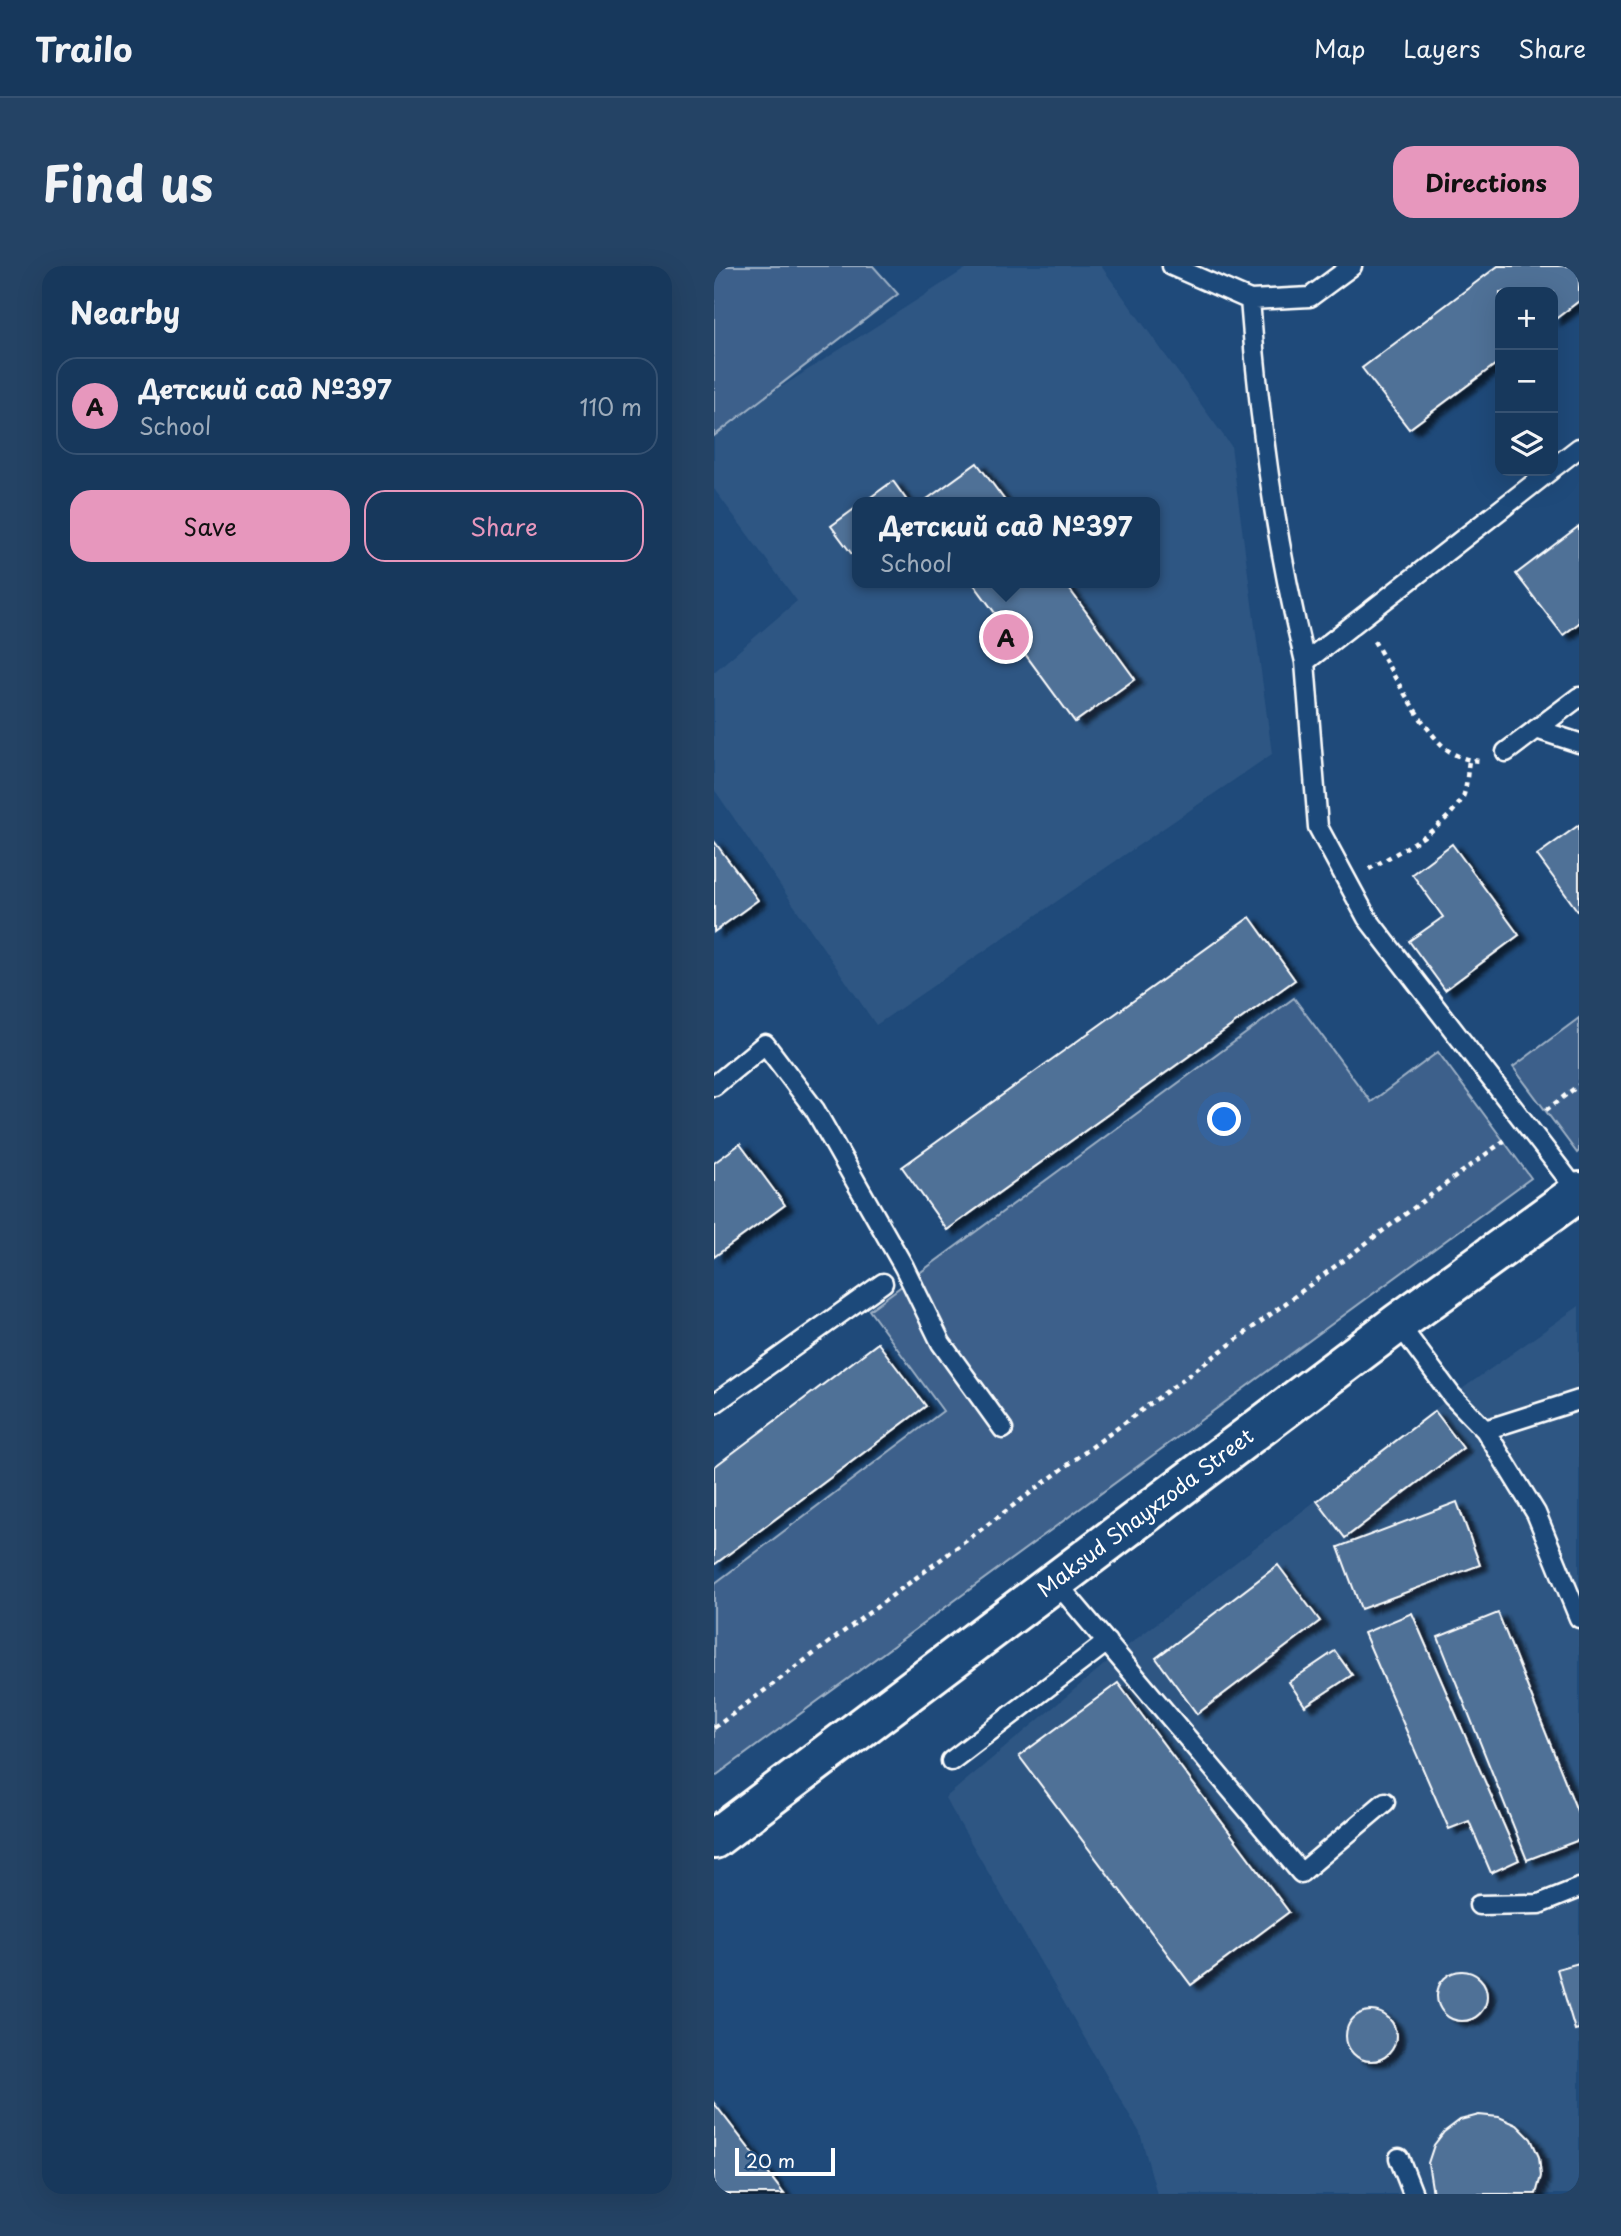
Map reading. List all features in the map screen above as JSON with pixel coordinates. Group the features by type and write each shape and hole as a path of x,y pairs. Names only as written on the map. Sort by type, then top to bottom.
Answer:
{"street":[{"name":"Maksud Shayxzoda Street","path":"714,1839 1398,1323 1579,1192"}],"lane":[{"path":"1172,266 1251,300 1310,297 1352,266"},
{"path":"1251,300 1255,360 1284,574 1306,662 1318,827 1367,918 1579,1192"},
{"path":"1558,464 1579,448"},
{"path":"1306,662 1543,476"},
{"path":"1506,752 1579,697"},
{"path":"1536,729 1579,743"},
{"path":"714,1086 765,1044 815,1110 904,1267 941,1343 1003,1429"},
{"path":"714,1404 883,1283"},
{"path":"1398,1323 1452,1395 1485,1430 1536,1513 1579,1619"},
{"path":"1485,1430 1579,1400"},
{"path":"1055,1581 1301,1873 1385,1802"},
{"path":"951,1761 1107,1642"},
{"path":"1479,1905 1539,1904 1579,1888"},
{"path":"1399,2158 1413,2194"}],"path":[{"path":"1361,619 1405,693 1443,747 1469,761 1482,761 1506,752"},
{"path":"1347,881 1413,844 1444,818 1463,797 1469,761"},
{"path":"714,1728 1579,1085"}],"shaded area":[{"path":"714,266 873,266 898,294 714,436"},
{"path":"970,266 1101,266 1231,446 1272,754 876,1025 714,789 714,672 797,601 714,489 714,430"},
{"path":"1294,998 1371,1102 1438,1052 1531,1178 714,1777 714,1584 943,1411 869,1310"},
{"path":"1579,1018 1579,1151 1577,1153 1513,1067"},
{"path":"1579,1306 1579,2194 1157,2194 1140,2133 945,1798 1118,1653 1452,1396"}],"building":[{"path":"1498,266 1579,266 1579,301 1558,317 1558,287 1495,287 1495,365 1409,429 1362,368"},
{"path":"977,463 1002,497 930,497"},
{"path":"893,481 904,497 871,497"},
{"path":"852,511 852,554 831,526"},
{"path":"1579,526 1579,623 1563,635 1516,574"},
{"path":"977,588 1069,588 1135,679 1075,722"},
{"path":"1579,825 1579,913 1537,855"},
{"path":"714,841 758,900 714,932"},
{"path":"1452,844 1519,935 1445,990 1409,941 1443,917 1412,874"},
{"path":"1250,917 1295,980 947,1230 902,1167"},
{"path":"740,1144 785,1205 714,1257 714,1163"},
{"path":"878,1343 926,1406 714,1565 714,1467"},
{"path":"1435,1411 1463,1448 1345,1538 1317,1501"},
{"path":"1457,1502 1480,1565 1361,1609 1338,1547"},
{"path":"1278,1565 1320,1621 1197,1714 1156,1658"},
{"path":"1412,1613 1519,1860 1491,1873 1469,1821 1449,1829 1364,1633"},
{"path":"1498,1613 1579,1816 1579,1840 1527,1860 1438,1637"},
{"path":"1335,1651 1352,1675 1305,1706 1289,1682"},
{"path":"1118,1683 1289,1912 1191,1985 1019,1756"},
{"path":"1579,1963 1579,2029 1575,2030 1557,1969"},
{"path":"1462,1971 1480,1978 1487,1996 1480,2014 1462,2021 1444,2014 1437,1996 1444,1978"},
{"path":"1371,2011 1388,2019 1396,2036 1388,2053 1371,2061 1354,2053 1346,2036 1354,2019"},
{"path":"714,2103 784,2194 714,2194"},
{"path":"1479,2115 1499,2117 1517,2125 1531,2139 1539,2157 1541,2176 1536,2194 1433,2194 1428,2163 1434,2145 1444,2132 1460,2120"}],"place":[{"name":"Детский сад №397","path":"1006,637"}]}
